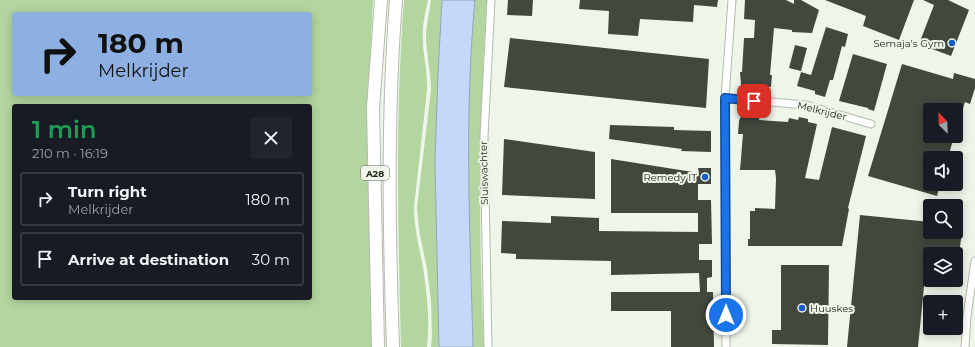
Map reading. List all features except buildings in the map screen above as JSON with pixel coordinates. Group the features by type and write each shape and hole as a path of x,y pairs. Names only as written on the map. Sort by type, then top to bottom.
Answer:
{"highway":[{"name":"A28","path":"378,347 374,108 381,0"},
{"name":"A28","path":"393,347 389,220 390,109 392,48 396,0"}],"street":[{"name":"Sluiswachter","path":"488,347 484,136 491,0"},
{"path":"726,347 725,98 732,0"},
{"name":"Melkrijder","path":"725,98 806,105 871,124"},
{"path":"965,347 967,316 975,261"}],"green space":[{"path":"0,0 373,0 369,87 369,217 372,347 0,347"},
{"path":"404,0 428,0 423,35 427,90 414,207 416,230 427,297 427,347 401,347 398,217 398,130"},
{"path":"431,0 442,0 435,161 439,347 431,347 431,301 427,269 419,230 417,207 431,90 426,40"},
{"path":"475,0 487,0 482,86 480,173 484,347 473,347 470,260 469,130"}],"water":[{"path":"442,0 475,0 469,130 469,217 473,347 439,347 435,161"}],"place":[{"name":"Semaja's Gym","path":"952,43"},
{"name":"Remedy IT","path":"705,177"},
{"name":"Huuskes","path":"802,308"}],"route":[{"path":"726,315 725,98 754,101"}]}
